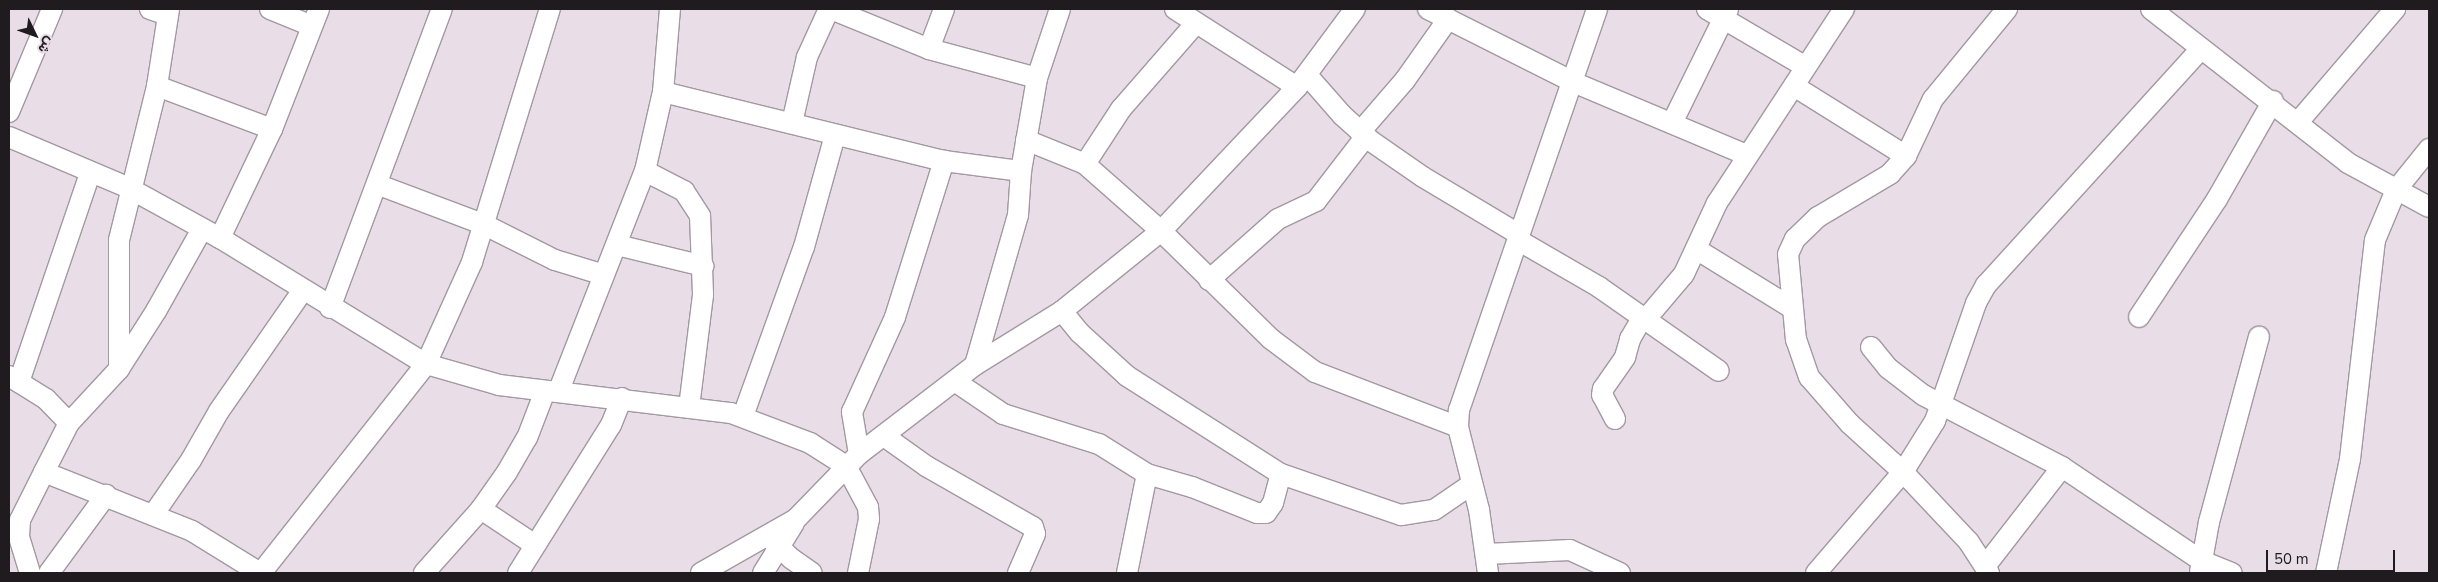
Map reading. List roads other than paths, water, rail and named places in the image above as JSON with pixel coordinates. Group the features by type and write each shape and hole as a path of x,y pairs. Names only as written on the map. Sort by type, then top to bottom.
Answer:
{"street":[{"path":"9,112 52,9"},
{"path":"220,238 272,129 316,17 270,9"},
{"path":"330,308 379,185 442,9"},
{"path":"44,472 106,495 192,531 261,573 426,364 468,270 550,9"},
{"path":"424,573 481,508 527,438 552,390 604,275 645,171 664,92 670,9"},
{"path":"792,123 806,57 830,9 928,49 1037,78"},
{"path":"928,49 944,9"},
{"path":"975,365 1018,215 1021,171 1037,78 1060,9"},
{"path":"1175,9 1196,23 1302,81 1363,134 1423,177 1599,287 1719,371"},
{"path":"763,573 781,554 796,519 852,460 956,382 975,365 1062,311 1161,231 1302,81 1355,9"},
{"path":"1428,9 1573,82 1747,155"},
{"path":"1597,9 1459,410 1458,427 1472,484 1487,564 1570,550 1620,573"},
{"path":"1615,419 1602,395 1603,389 1625,357 1630,339 1643,319 1684,274 1710,216 1747,155 1794,86 1804,66 1844,9"},
{"path":"2007,9 1933,99 1906,156 1890,174 1818,217 1795,239 1788,254 1792,308 1796,340 1809,377 1850,424 1903,472 1969,542 1987,569 2062,467"},
{"path":"2152,9 2201,49 2299,121 2348,163 2429,208"},
{"path":"2299,121 2395,9"},
{"path":"119,368 119,240 129,188 158,86 162,11"},
{"path":"1672,123 1719,12 1804,66"},
{"path":"1209,280 1278,219 1316,201 1448,19"},
{"path":"1085,164 1121,109 1196,23"},
{"path":"1816,573 1903,472 1935,420 1976,303 1986,286 2201,49"},
{"path":"158,86 272,129"},
{"path":"1794,86 1906,156"},
{"path":"664,92 944,161 1021,171"},
{"path":"2139,317 2217,199 2273,101"},
{"path":"744,416 804,247 835,135"},
{"path":"1026,140 1085,164 1161,231 1271,340 1315,372 1458,427"},
{"path":"10,143 129,188 220,238 330,308 426,364 499,385 622,398 744,416 852,460"},
{"path":"2326,573 2350,458 2375,240 2396,190 2429,149"},
{"path":"858,573 869,519 868,507 852,460 852,412 895,317 944,161"},
{"path":"645,171 684,191 692,200 700,216 703,295 688,407"},
{"path":"69,423 46,399 14,379 90,173"},
{"path":"379,185 484,224 555,260 604,275"},
{"path":"30,573 14,524 69,423 119,368 202,229"},
{"path":"617,245 703,266"},
{"path":"1696,249 1792,308"},
{"path":"153,515 303,290"},
{"path":"1062,311 1080,333 1127,376 1281,474 1401,516 1434,510 1472,484"},
{"path":"2201,567 2209,522 2259,336"},
{"path":"1872,347 1888,368 1908,385 1940,405 2062,467 2201,567 2232,573"},
{"path":"956,382 1003,414 1099,444 1147,474 1192,487 1257,514 1266,513 1274,503 1281,474"},
{"path":"518,573 611,425 622,398"},
{"path":"884,436 926,466 1032,527 1034,534 1018,573"},
{"path":"1127,573 1147,474"},
{"path":"49,573 106,495"},
{"path":"481,508 536,546"},
{"path":"710,572 781,554 812,573"}]}
